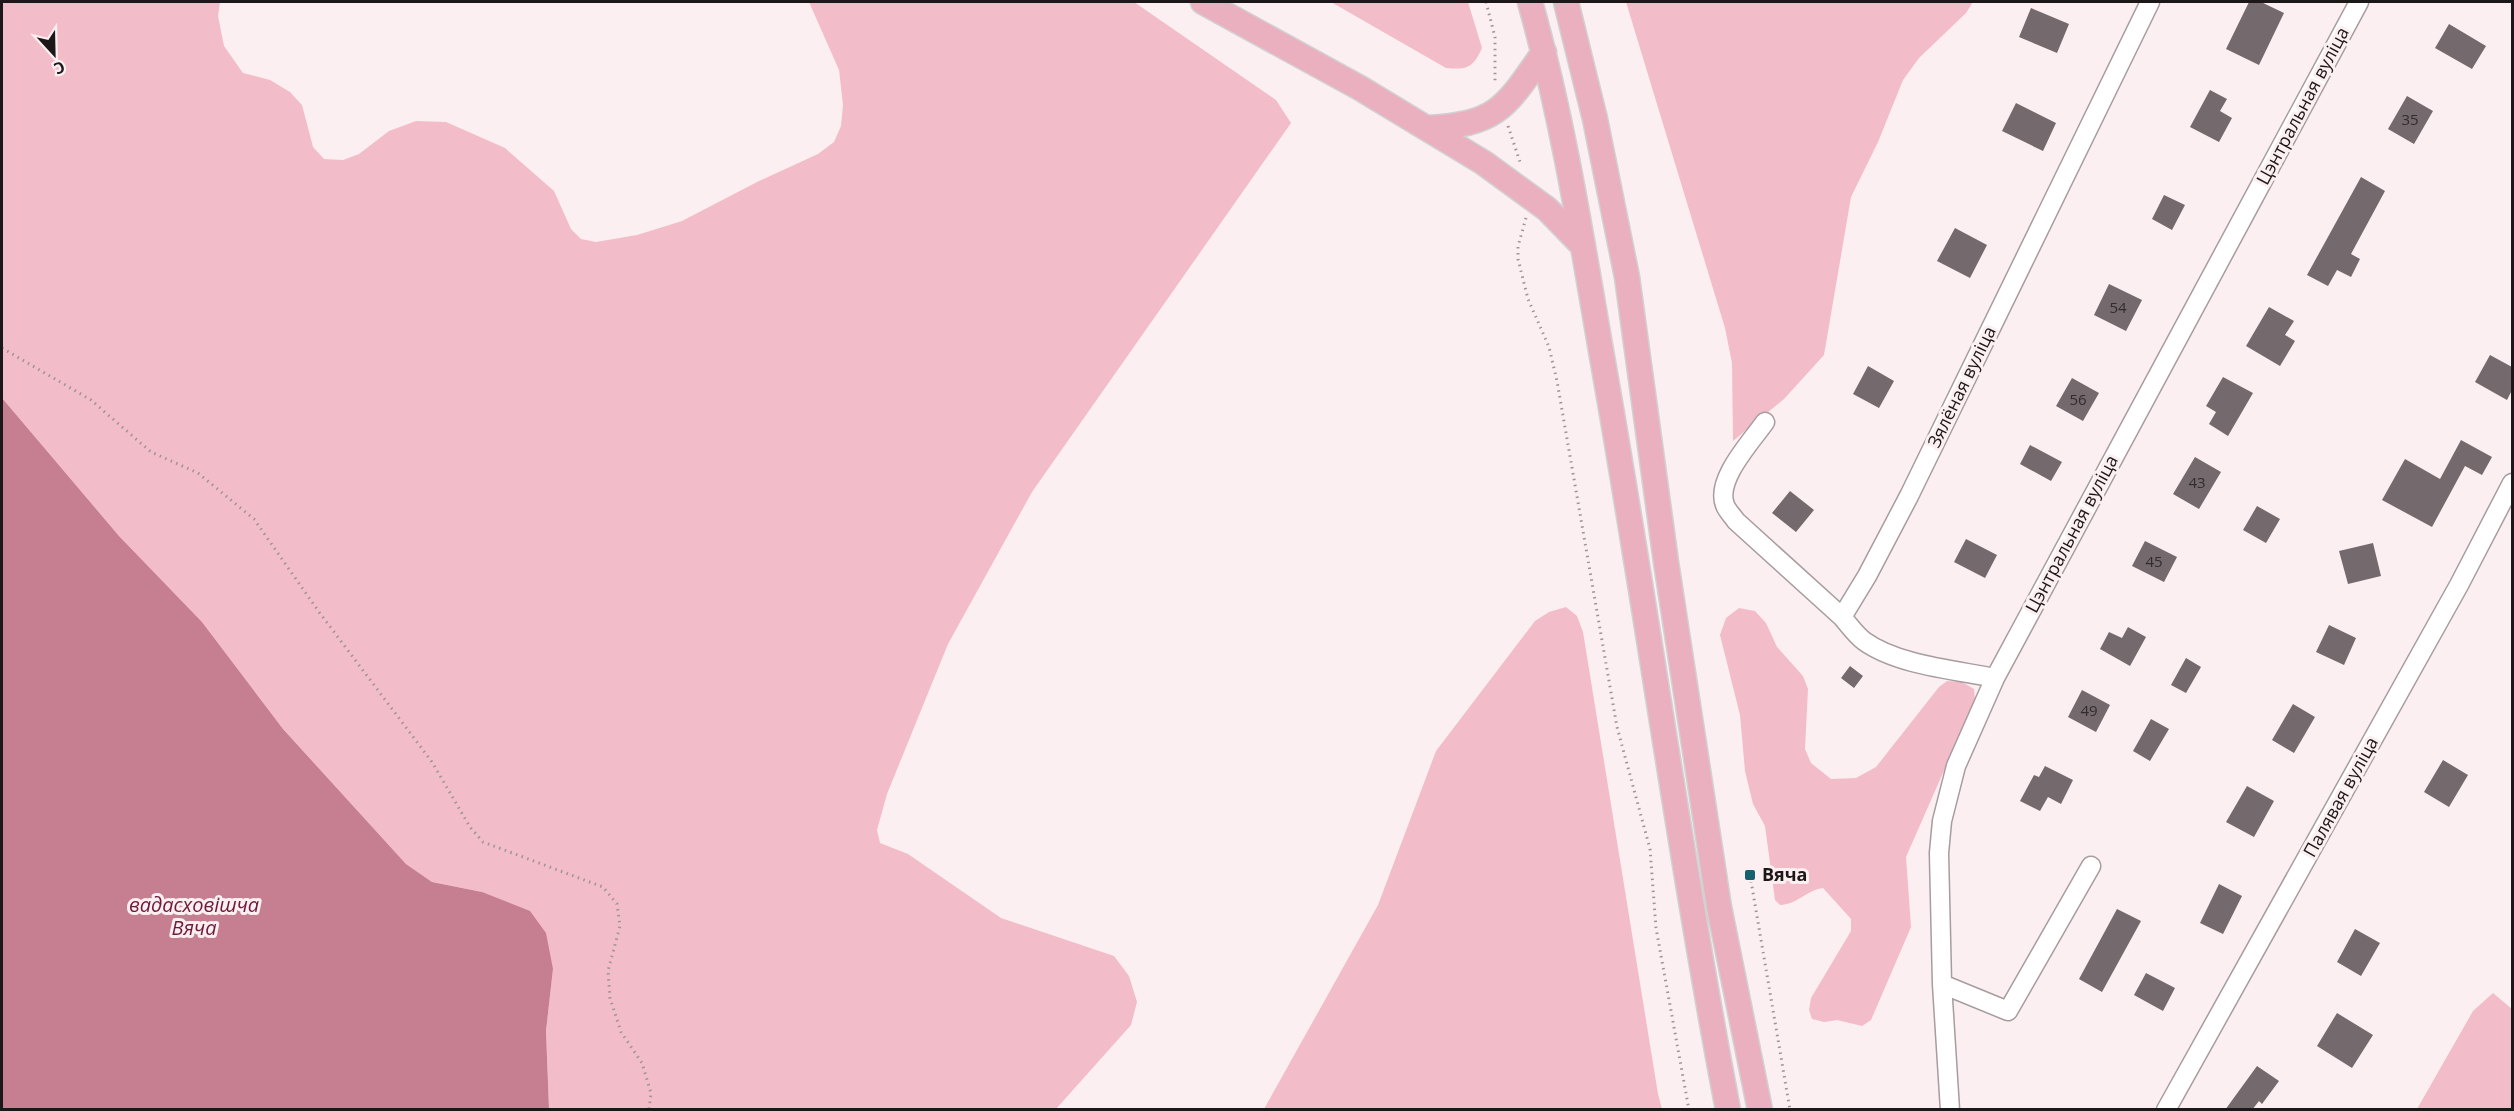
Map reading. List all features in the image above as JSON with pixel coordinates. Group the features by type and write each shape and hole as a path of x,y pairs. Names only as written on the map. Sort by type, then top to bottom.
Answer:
{"main road":[{"path":"1203,2 1349,82 1484,163 1547,209 1583,246"},
{"path":"1530,2 1544,52 1583,246 1728,1110"},
{"path":"1566,2 1595,119 1627,277 1666,562 1715,884 1760,1110"},
{"path":"1427,128 1460,126 1480,120 1502,108 1544,52"}],"street":[{"name":"Зялёная вуліца","path":"1842,617 1867,576 1909,496 2150,2"},
{"name":"Цэнтральная вуліца","path":"1950,1110 1942,984 1939,853 1942,821 1956,766 1995,678 2359,2"},
{"path":"1765,422 1728,473 1723,492 1725,506 1736,521 1842,617 1863,640 1904,659 1995,678"},
{"name":"Палявая вуліца","path":"2166,1110 2459,585 2512,483"},
{"path":"1942,984 2008,1011 2091,866"}],"path":[{"path":"1486,2 1495,37 1495,90 1520,163"},
{"path":"1531,196 1518,246 1518,259 1528,299 1549,347 1557,381 1614,716 1650,849 1656,928 1689,1110"},
{"path":"2,348 92,400 151,452 198,473 255,519 319,612 432,762 470,827 483,842 603,886 617,904 620,926 608,971 610,998 621,1032 642,1063 651,1093 649,1110"},
{"path":"1750,875 1790,1110"}],"shaded area":[{"path":"2,2 220,2 218,16 224,46 243,73 270,80 290,92 302,105 313,147 324,159 343,160 359,154 389,131 416,121 446,122 505,148 554,191 571,229 581,239 596,242 637,235 682,221 759,181 818,154 834,142 841,126 843,105 839,70 809,2 1134,2 1276,100 1291,123 1032,492 948,644 887,794 877,830 880,843 908,854 1001,918 1114,956 1129,976 1137,1002 1131,1025 1056,1109 549,1109 546,1031 553,969 482,892 432,882 406,864 283,729 202,622 119,536 2,398"},
{"path":"1331,2 1468,2 1482,48 1472,64 1459,69 1446,68"},
{"path":"1626,2 1973,2 1966,13 1919,58 1903,80 1878,142 1851,197 1824,355 1784,399 1733,441 1732,363 1725,328"},
{"path":"1566,607 1577,616 1583,632 1662,1109 1264,1109 1378,905 1436,751 1535,621 1549,612"},
{"path":"1739,608 1755,611 1766,623 1777,647 1803,676 1808,689 1805,749 1811,763 1831,779 1856,778 1876,767 1939,687 1947,681 1962,682 1974,689 1975,700 1906,857 1911,927 1871,1020 1862,1026 1837,1020 1824,1022 1812,1019 1809,1010 1811,998 1851,931 1851,919 1823,888 1786,904 1780,905 1775,900 1765,826 1753,804 1745,771 1740,715 1720,635 1726,618"},
{"path":"2493,993 2512,1009 2512,1109 2417,1109 2473,1011"}],"water":[{"name":"вадасховішча Вяча","path":"2,398 119,536 202,622 283,729 406,864 432,882 482,892 530,911 546,933 553,969 546,1031 549,1109 2,1109"}],"building":[{"path":"2249,2 2261,2 2284,13 2259,65 2226,49"},
{"path":"2031,8 2069,24 2057,53 2019,37"},
{"path":"2449,24 2486,46 2472,69 2435,48"},
{"path":"2210,90 2227,99 2220,111 2232,118 2219,142 2190,127"},
{"path":"2407,96 2433,111 2414,144 2388,129"},
{"path":"2016,103 2056,123 2043,151 2002,131"},
{"path":"2361,177 2385,191 2351,254 2360,259 2351,277 2337,270 2328,286 2307,275"},
{"path":"2164,195 2185,205 2172,230 2152,219"},
{"path":"1955,228 1987,245 1970,278 1937,261"},
{"path":"2109,284 2142,300 2126,331 2094,315"},
{"path":"2269,307 2294,321 2285,335 2295,341 2280,366 2246,346"},
{"path":"2490,355 2512,367 2512,390 2507,400 2475,382"},
{"path":"1868,366 1894,381 1879,408 1853,394"},
{"path":"2223,377 2253,393 2228,436 2209,424 2216,412 2206,406"},
{"path":"2072,378 2099,393 2083,421 2056,406"},
{"path":"2461,440 2492,457 2482,475 2465,466 2432,527 2382,500 2405,459 2440,479"},
{"path":"2030,445 2062,462 2051,481 2020,464"},
{"path":"2195,457 2221,472 2199,509 2173,494"},
{"path":"1790,491 1814,510 1796,532 1772,513"},
{"path":"2257,506 2280,519 2266,543 2243,530"},
{"path":"1966,539 1997,555 1985,578 1954,562"},
{"path":"2145,541 2177,557 2164,582 2132,566"},
{"path":"2373,543 2381,576 2348,584 2339,551"},
{"path":"2329,625 2356,638 2344,665 2316,652"},
{"path":"2128,627 2146,637 2130,666 2100,649 2109,632 2122,638"},
{"path":"2186,658 2201,667 2186,693 2171,685"},
{"path":"1850,666 1863,676 1854,688 1841,678"},
{"path":"2082,690 2110,705 2096,732 2068,717"},
{"path":"2293,704 2315,717 2294,753 2272,740"},
{"path":"2151,719 2169,729 2150,761 2133,751"},
{"path":"2443,760 2468,775 2449,807 2424,792"},
{"path":"2045,766 2073,780 2061,804 2048,797 2040,811 2020,801 2034,775 2039,777"},
{"path":"2247,786 2274,801 2254,837 2226,822"},
{"path":"2219,884 2242,896 2223,934 2200,923"},
{"path":"2117,909 2141,921 2102,992 2079,979"},
{"path":"2355,929 2380,943 2361,976 2337,962"},
{"path":"2146,973 2175,988 2163,1011 2134,995"},
{"path":"2337,1013 2373,1035 2352,1068 2317,1046"},
{"path":"2257,1066 2279,1081 2262,1104 2259,1101 2252,1110 2225,1110"}],"place":[{"name":"Вяча","path":"1750,875"}]}
